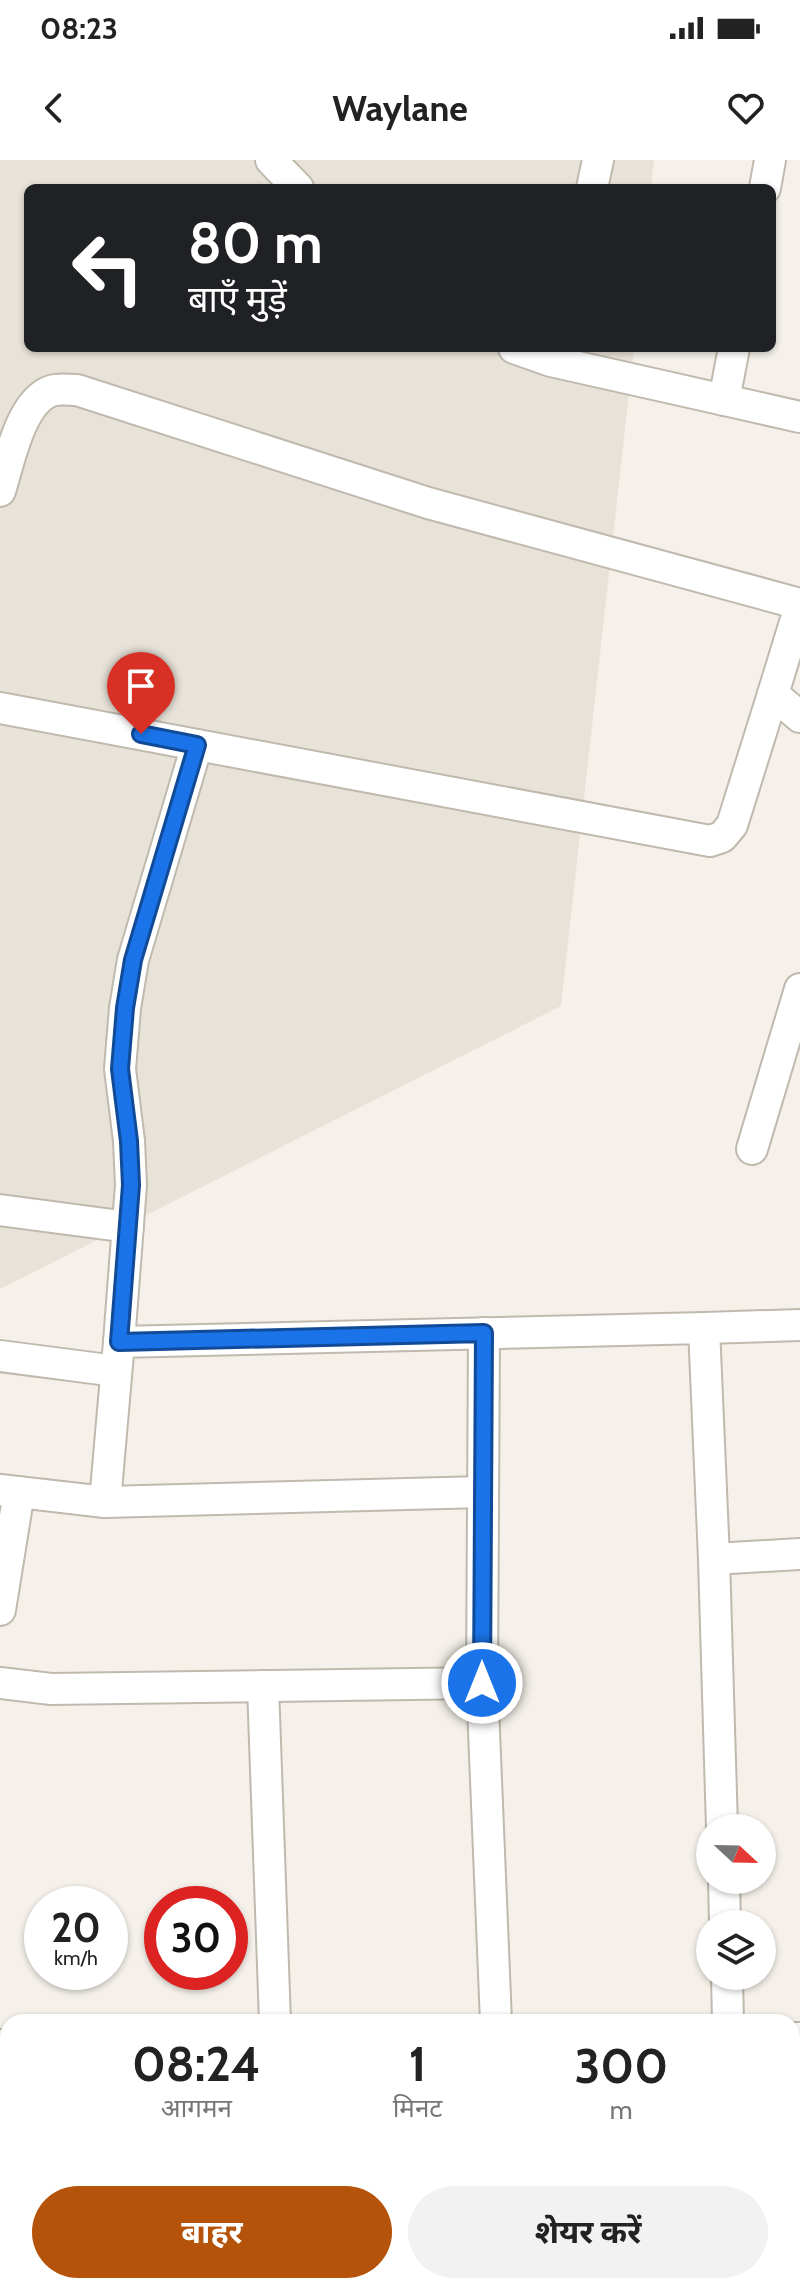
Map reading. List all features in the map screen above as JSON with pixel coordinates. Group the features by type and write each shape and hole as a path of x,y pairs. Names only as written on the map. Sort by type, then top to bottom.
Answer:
{"street":[{"path":"271,160 294,184"},
{"path":"593,184 598,160"},
{"path":"766,184 770,160"},
{"path":"724,400 733,352"},
{"path":"553,354 800,417"},
{"path":"0,708 710,841 722,837 732,825 800,605 428,503 77,390 52,390 35,401 19,431 2,478"},
{"path":"773,694 800,717"},
{"path":"105,1502 131,1185 120,1069 125,1008 133,960 197,745"},
{"path":"752,1149 800,989"},
{"path":"0,1210 128,1227"},
{"path":"0,1356 117,1357 484,1333 800,1325"},
{"path":"704,1328 722,1814"},
{"path":"484,1333 482,1683 496,2014"},
{"path":"0,1610 10,1491 105,1502 483,1492"},
{"path":"714,1559 800,1554"},
{"path":"0,1683 51,1689 482,1683"},
{"path":"263,1686 275,2014"},
{"path":"727,1990 728,2014"}],"shaded area":[{"path":"0,160 654,160 651,184 24,184 24,352 634,352 561,1006 0,1289"}],"route":[{"path":"141,734 197,745 133,960 125,1008 120,1069 131,1185 119,1342 484,1333 482,1683"}]}
